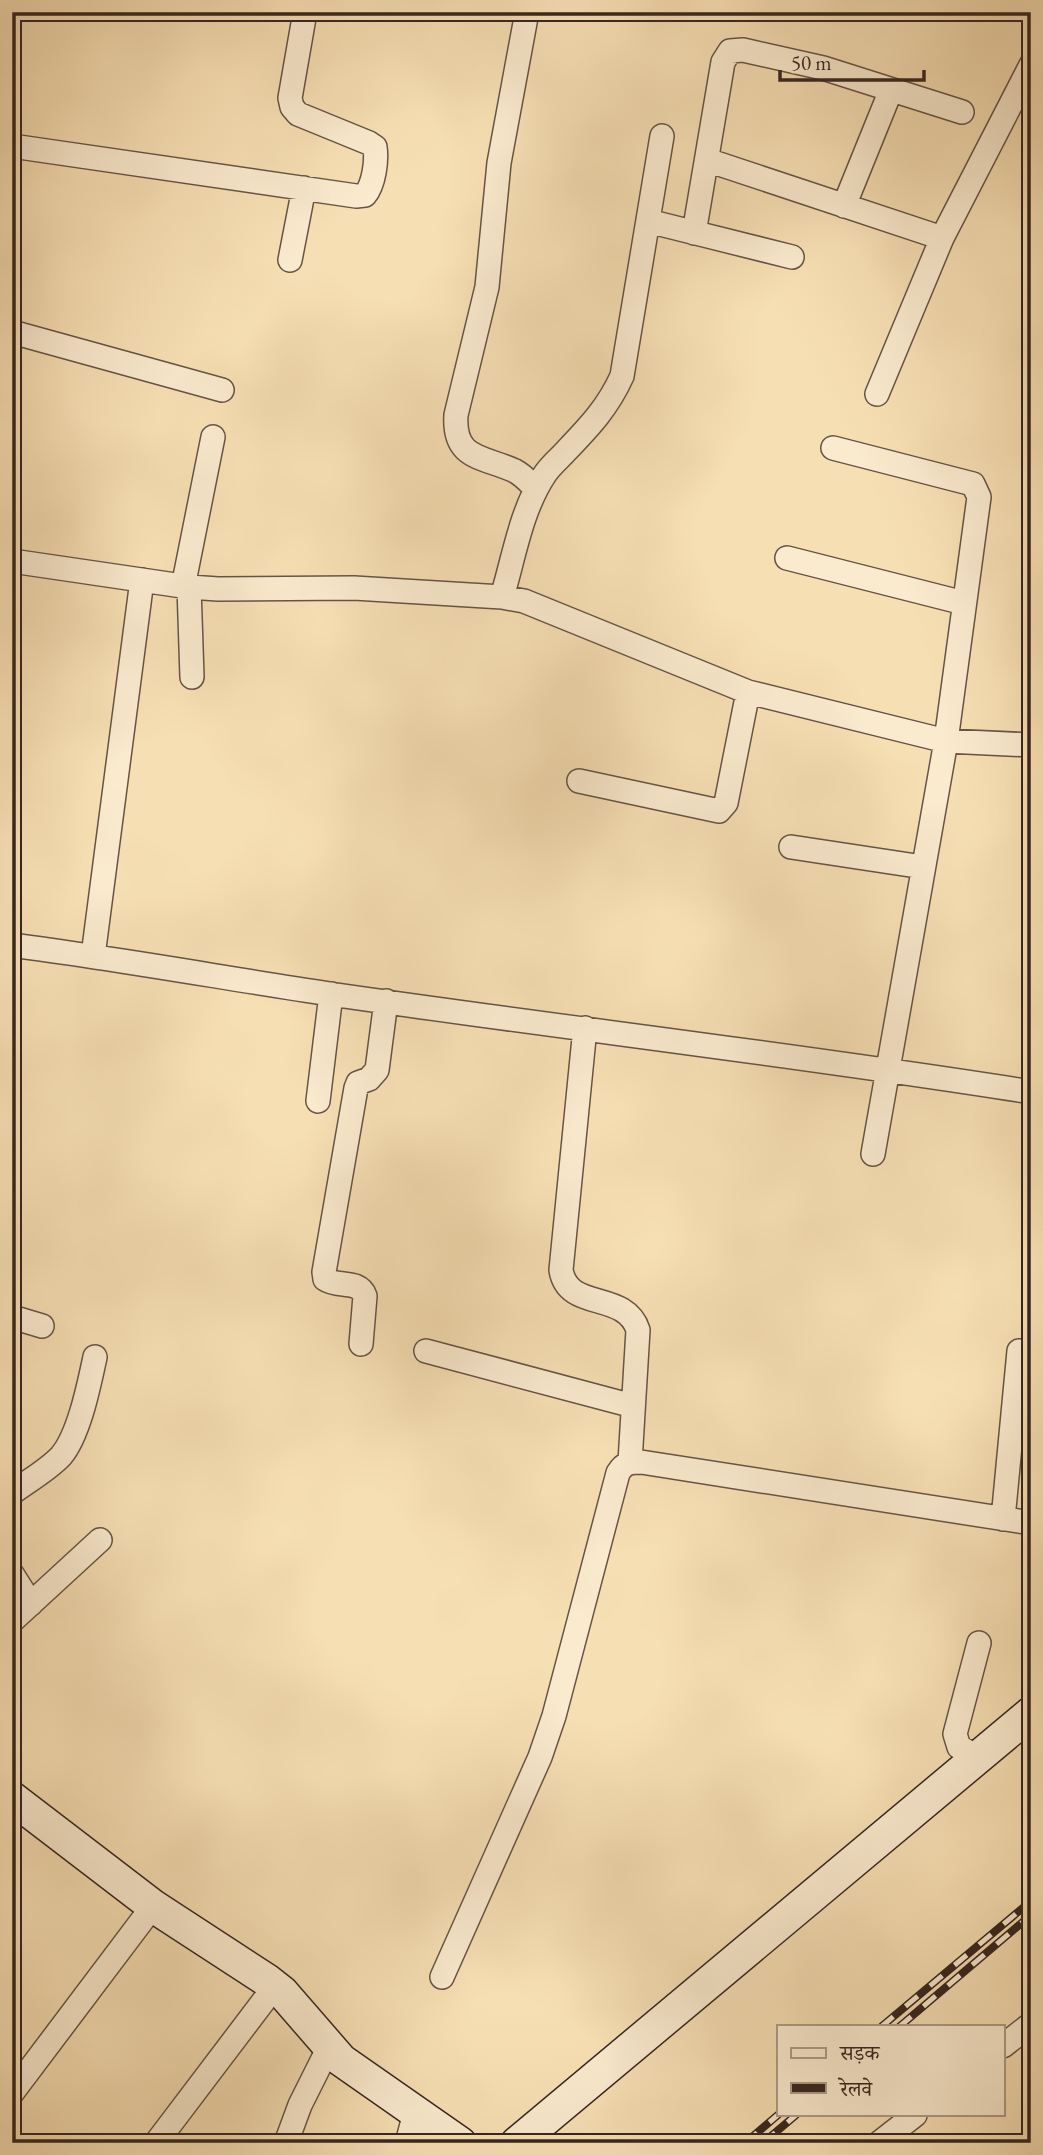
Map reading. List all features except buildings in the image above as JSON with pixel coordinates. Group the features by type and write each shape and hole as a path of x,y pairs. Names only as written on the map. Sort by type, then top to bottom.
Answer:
{"street":[{"path":"12,146 356,196 365,195 369,189 376,155 375,147 298,114 292,107 291,89 304,12"},
{"path":"527,12 499,163 487,287 455,428 465,451 516,471 536,489"},
{"path":"694,233 723,62 730,51 743,50 823,68 962,111"},
{"path":"877,394 942,238 1031,65"},
{"path":"844,206 891,90"},
{"path":"502,597 528,507 536,489 547,472 605,408 622,376 662,136"},
{"path":"707,160 942,238"},
{"path":"290,260 304,188"},
{"path":"648,221 792,257"},
{"path":"12,332 222,390"},
{"path":"192,677 186,587 213,438"},
{"path":"833,447 973,484 979,497 946,741 873,1154"},
{"path":"787,558 964,603"},
{"path":"12,561 186,587 354,587 502,597 524,601 748,692 946,741 1031,745"},
{"path":"93,956 142,580"},
{"path":"579,780 719,811 726,803 748,692"},
{"path":"791,847 923,867"},
{"path":"12,945 331,994 887,1069 1031,1092"},
{"path":"318,1101 331,994"},
{"path":"361,1344 365,1296 363,1290 358,1286 330,1282 325,1279 324,1272 356,1088 358,1083 369,1079 377,1070 386,1001"},
{"path":"585,1028 561,1270 564,1283 573,1292 626,1311 634,1319 638,1330 630,1462"},
{"path":"12,1317 42,1326"},
{"path":"426,1351 633,1406"},
{"path":"1003,1519 1019,1351"},
{"path":"12,1493 60,1457 69,1444 86,1397 95,1357"},
{"path":"442,1977 540,1757 554,1716 618,1473 623,1466 630,1462 1031,1524"},
{"path":"12,1621 100,1540"},
{"path":"12,1574 31,1604"},
{"path":"978,1757 959,1747 955,1734 979,1643"},
{"path":"517,2143 1031,1713"},
{"path":"12,1798 153,1906 275,1986 329,2046 411,2128 460,2143"},
{"path":"12,2093 153,1906"},
{"path":"156,2143 275,1986"},
{"path":"1004,2045 1031,2024"},
{"path":"286,2143 300,2105 329,2046"},
{"path":"879,2143 914,2116"}],"railway":[{"path":"883,2025 1031,1901"},
{"path":"901,2025 1031,1915"},
{"path":"745,2143 777,2116"},
{"path":"763,2143 795,2116"}]}
